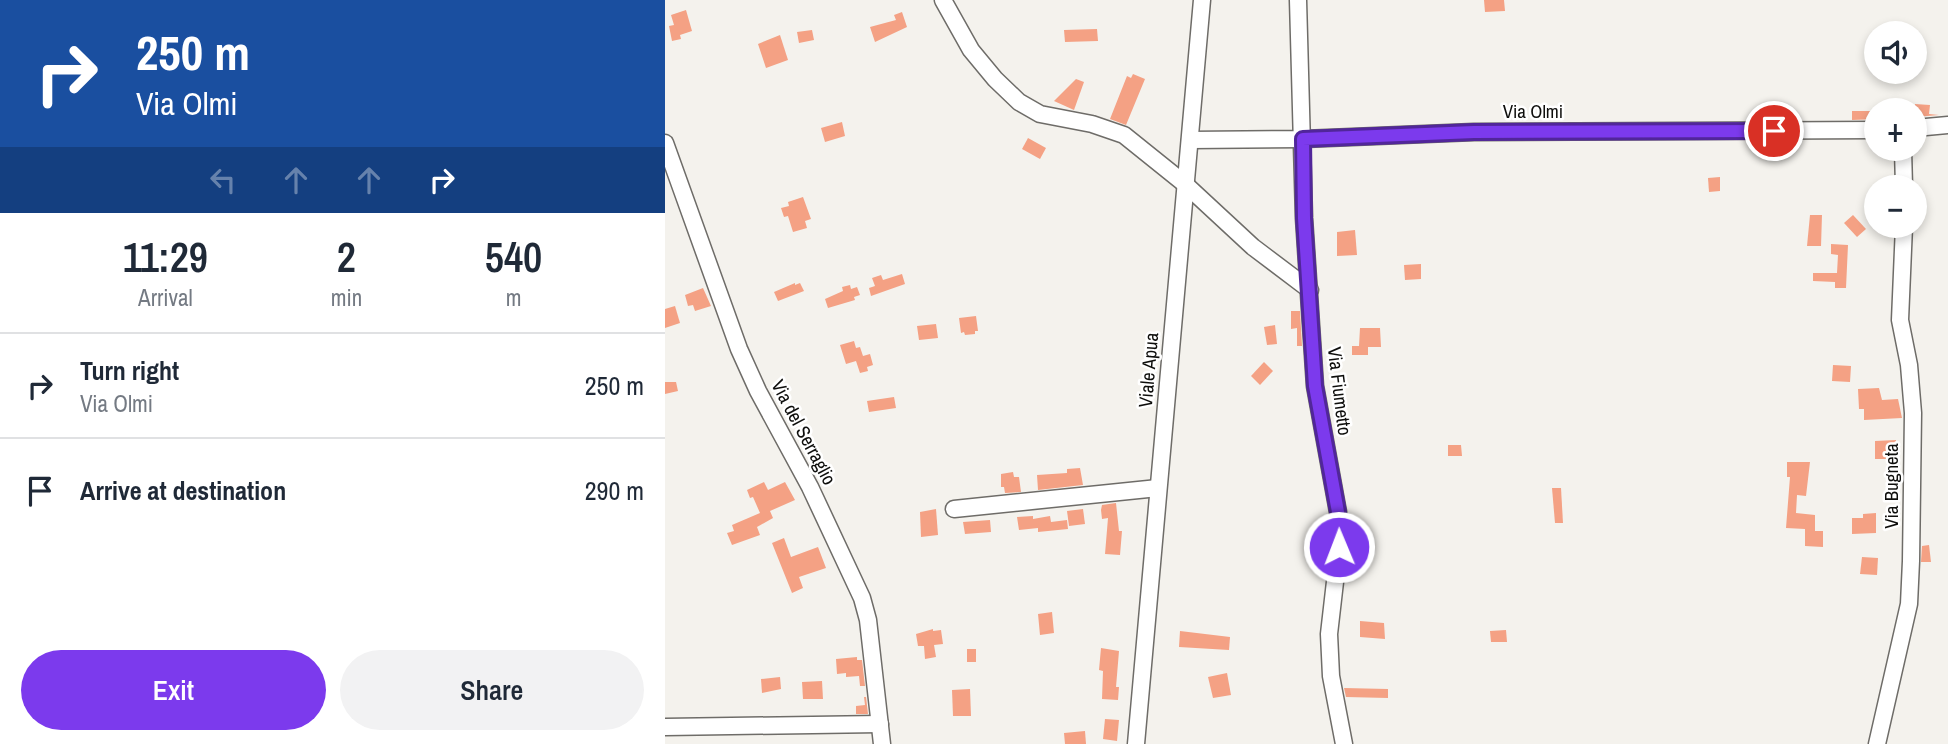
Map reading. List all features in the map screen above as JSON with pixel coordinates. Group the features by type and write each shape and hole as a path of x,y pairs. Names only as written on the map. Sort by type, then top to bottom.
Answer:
{"street":[{"path":"943,0 971,50 1019,102 1040,114 1092,124 1124,135 1185,184 1253,247 1310,290"},
{"name":"Viale Apua","path":"1136,744 1202,0"},
{"name":"Via Fiumetto","path":"1298,0 1304,218 1315,386 1338,512 1339,547 1329,634 1331,676 1344,744"},
{"path":"1927,127 1948,125"},
{"name":"Via Olmi","path":"1190,140 1303,139 1474,132 1864,130"},
{"name":"Via del Serraglio","path":"665,143 744,360 862,598 868,620 882,744"},
{"name":"Via Bugneta","path":"1877,744 1909,604 1912,561 1913,413 1909,365 1900,320 1903,238"},
{"path":"954,509 1159,488"},
{"path":"665,727 880,724"}],"building":[{"path":"1484,0 1504,0 1505,11 1485,12"},
{"path":"686,10 692,31 680,35 681,39 672,41 669,26 674,25 671,15"},
{"path":"902,12 907,27 875,42 870,27 896,20 894,15"},
{"path":"1097,29 1098,41 1065,42 1064,30"},
{"path":"812,30 814,40 799,43 797,32"},
{"path":"780,35 788,60 766,68 758,44"},
{"path":"1133,74 1145,79 1126,125 1110,119 1127,76 1131,78"},
{"path":"1076,79 1084,82 1074,110 1054,101"},
{"path":"1927,105 1930,105 1929,114 1939,115 1927,116"},
{"path":"1852,111 1864,111 1864,120 1852,120"},
{"path":"842,122 845,136 825,142 821,128"},
{"path":"1028,138 1046,148 1040,159 1022,149"},
{"path":"1720,177 1720,191 1709,192 1708,178"},
{"path":"803,197 811,219 805,221 807,228 793,232 788,216 784,217 781,208 789,206 788,202"},
{"path":"1810,215 1822,215 1821,246 1807,246"},
{"path":"1853,215 1864,227 1864,231 1857,237 1844,223"},
{"path":"1355,230 1357,255 1337,256 1337,232"},
{"path":"1831,244 1848,245 1846,288 1835,288 1835,282 1813,281 1813,273 1837,273 1838,255 1831,254"},
{"path":"1421,264 1421,279 1405,280 1404,265"},
{"path":"902,274 905,284 871,296 869,288 875,286 872,278 881,275 883,280"},
{"path":"800,283 804,291 778,301 774,292"},
{"path":"850,285 851,289 857,287 860,295 854,297 855,300 828,308 825,299 843,291 842,287"},
{"path":"703,288 711,306 695,311 693,305 688,306 685,295"},
{"path":"675,306 680,323 665,328 665,309"},
{"path":"1291,311 1300,311 1302,346 1297,346 1297,328 1291,329"},
{"path":"976,316 978,331 975,331 975,334 961,333 959,318"},
{"path":"936,324 938,338 919,340 917,326"},
{"path":"1275,325 1277,344 1267,345 1264,327"},
{"path":"1360,328 1380,328 1381,347 1368,347 1368,355 1352,355 1352,346 1359,346"},
{"path":"854,341 863,356 870,354 873,365 867,367 868,371 860,373 856,361 846,364 840,345"},
{"path":"1264,362 1273,371 1260,385 1251,376"},
{"path":"1833,365 1851,366 1850,382 1832,381"},
{"path":"665,382 676,382 678,391 665,394"},
{"path":"1879,388 1882,400 1898,399 1902,418 1864,420 1864,409 1859,409 1858,389"},
{"path":"894,397 896,408 869,412 867,401"},
{"path":"1896,440 1896,459 1875,459 1875,441"},
{"path":"1448,445 1461,445 1462,456 1448,456"},
{"path":"1787,462 1810,462 1806,496 1797,495 1796,513 1815,515 1815,531 1823,531 1823,547 1805,546 1805,529 1786,528 1790,477 1787,477"},
{"path":"1080,468 1083,485 1038,490 1037,475 1067,473 1067,469"},
{"path":"1013,472 1014,477 1019,477 1021,492 1005,493 1004,487 1001,487 1001,474"},
{"path":"764,482 768,490 785,482 795,500 770,511 773,518 757,527 760,535 732,545 727,533 734,531 732,525 760,513 747,490"},
{"path":"1552,488 1561,488 1563,523 1555,523"},
{"path":"1116,503 1119,531 1122,531 1120,555 1105,554 1108,518 1102,519 1102,505"},
{"path":"936,509 938,535 921,537 920,512"},
{"path":"1083,509 1085,524 1069,526 1067,511"},
{"path":"1876,513 1876,533 1852,534 1852,518 1863,518 1863,514"},
{"path":"1033,516 1033,519 1050,516 1051,522 1067,520 1068,529 1038,532 1038,528 1019,530 1017,517"},
{"path":"990,520 991,532 965,534 963,522"},
{"path":"784,538 791,557 818,547 826,568 799,577 803,588 792,593 772,543"},
{"path":"1929,545 1931,562 1921,562 1922,546"},
{"path":"1862,557 1878,558 1877,575 1860,574"},
{"path":"1052,612 1054,633 1040,635 1038,614"},
{"path":"1360,621 1384,623 1385,639 1360,637"},
{"path":"933,629 941,630 943,644 934,645 936,657 925,659 924,646 918,646 916,634"},
{"path":"1506,630 1507,642 1491,642 1490,631"},
{"path":"1180,631 1230,637 1229,650 1179,647"},
{"path":"1101,648 1119,651 1116,687 1119,687 1118,700 1102,699 1103,671 1099,670"},
{"path":"967,649 976,649 976,662 967,662"},
{"path":"857,657 857,660 862,660 865,686 860,686 859,676 846,677 846,673 837,674 836,659"},
{"path":"1227,673 1231,695 1213,698 1208,677"},
{"path":"780,677 781,689 762,693 761,679"},
{"path":"822,681 823,699 803,699 802,682"},
{"path":"1344,688 1388,689 1388,698 1346,697"},
{"path":"970,689 971,716 953,716 952,690"},
{"path":"864,697 868,714 856,714 856,706 865,705"},
{"path":"1105,719 1119,720 1117,741 1103,739"},
{"path":"1085,731 1086,744 1065,744 1064,733"}],"route":[{"path":"1339,547 1338,512 1315,386 1304,218 1303,139 1474,132 1774,131"}]}
